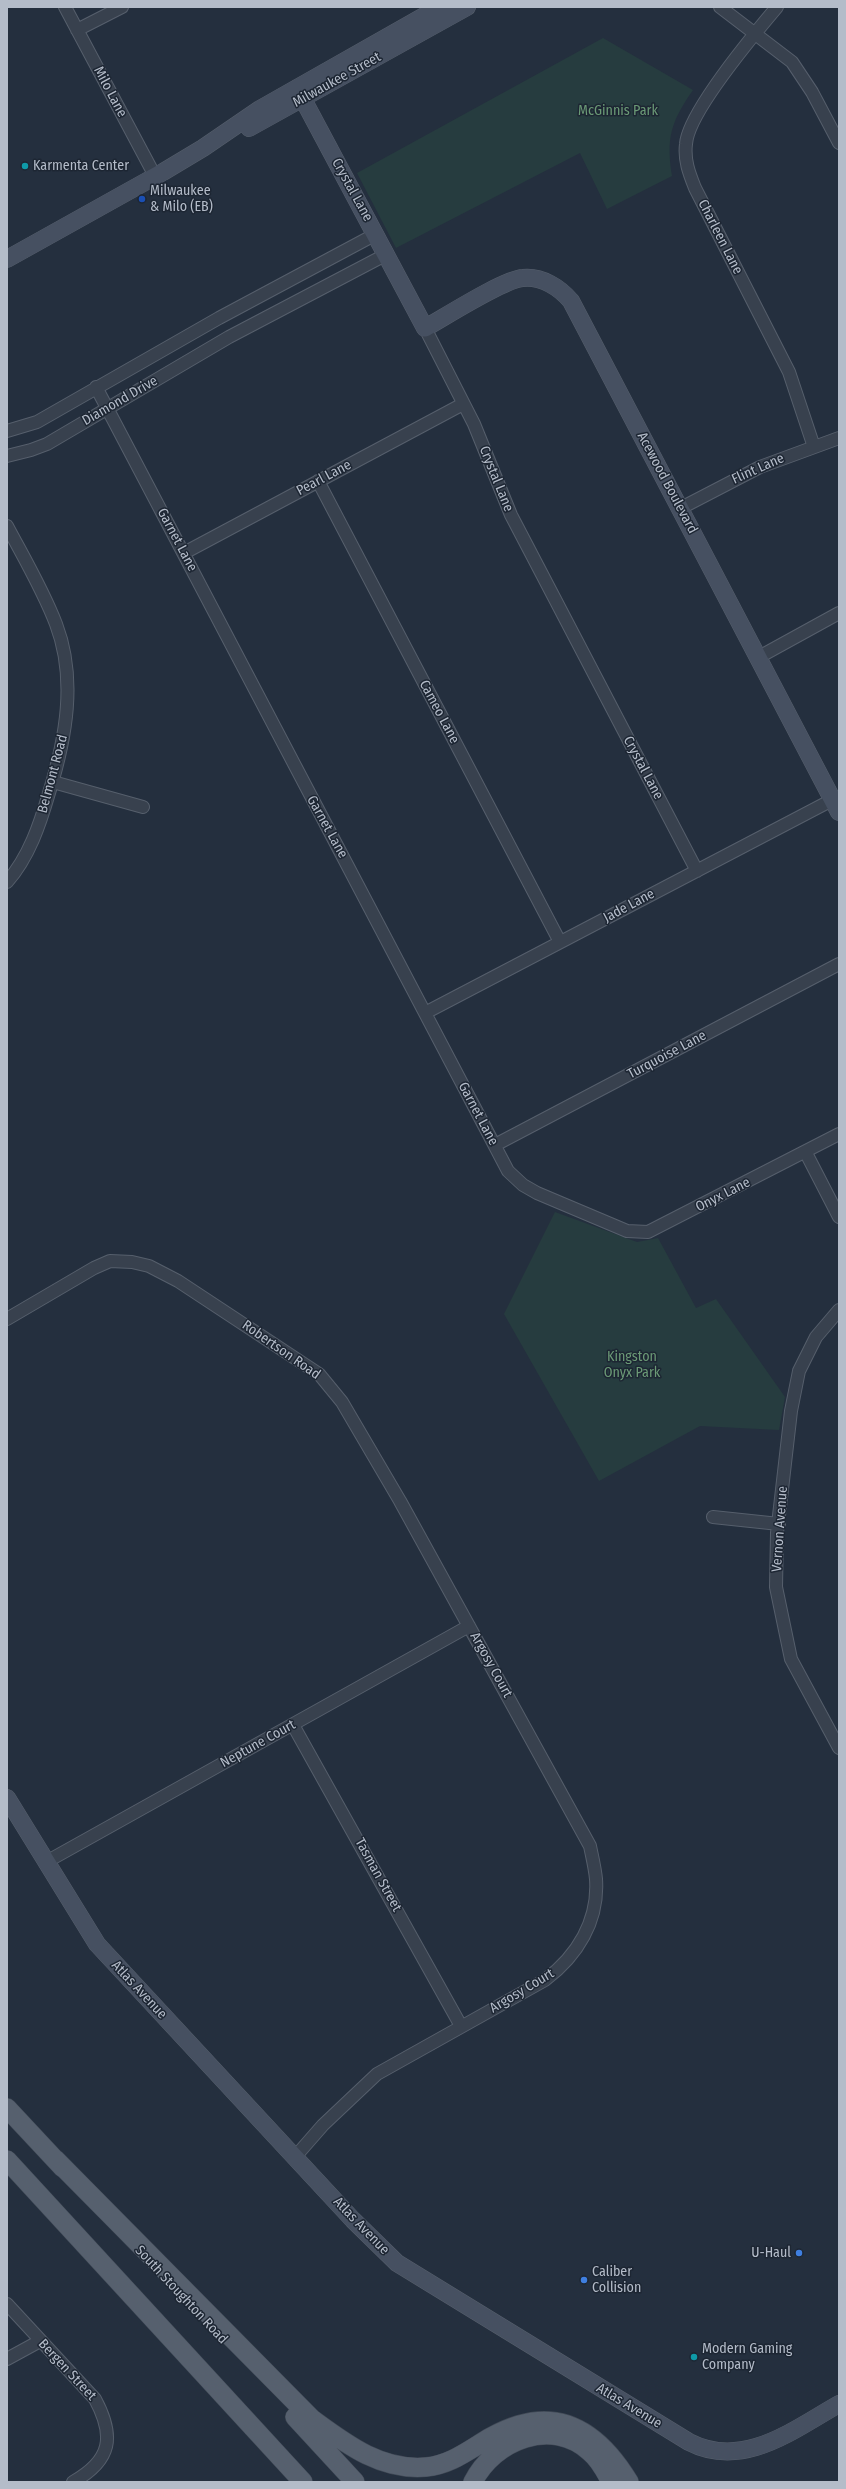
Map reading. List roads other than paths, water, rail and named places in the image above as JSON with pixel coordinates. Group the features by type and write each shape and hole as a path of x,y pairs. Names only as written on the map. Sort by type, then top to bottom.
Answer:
{"main road":[{"name":"South Stoughton Road","path":"7,2108 355,2482"},
{"path":"55,2159 312,2419 353,2449 384,2463 412,2467 432,2466 454,2460 492,2436 519,2424 543,2420 573,2427 599,2442 619,2466 629,2482"},
{"path":"7,2160 303,2482"},
{"path":"182,2349 286,2482"},
{"path":"473,2482 483,2466 506,2445 538,2435 560,2436 583,2446 599,2462 611,2482"}],"street":[{"name":"Milo Lane","path":"65,7 155,176"},
{"path":"77,30 122,7"},
{"name":"Milwaukee Street","path":"300,94 440,7"},
{"name":"Milwaukee Street","path":"7,259 203,148 260,109 300,94 467,7"},
{"path":"720,7 792,62 812,92 839,143"},
{"name":"Charleen Lane","path":"777,7 701,109 688,133 685,155 687,170 789,372 814,447"},
{"name":"Crystal Lane","path":"300,94 387,254 425,328 474,424 511,515 697,871"},
{"name":"Diamond Drive","path":"7,431 37,422 219,318 376,234"},
{"name":"Diamond Drive","path":"7,456 47,444 229,337 387,254"},
{"name":"Acewood Boulevard","path":"425,328 494,290 524,278 543,280 562,291 571,301 681,508 836,806"},
{"path":"219,318 229,337"},
{"name":"Garnet Lane","path":"96,387 508,1171 522,1185 603,1221"},
{"name":"Pearl Lane","path":"184,552 463,404"},
{"name":"Flint Lane","path":"681,508 760,467 839,438"},
{"name":"Cameo Lane","path":"318,481 560,942"},
{"name":"Belmont Road","path":"7,526 44,597 56,625 63,649 68,704 63,742 52,782 30,848 7,882"},
{"path":"759,657 839,613"},
{"path":"52,782 143,807"},
{"name":"Jade Lane","path":"425,1013 697,871 836,806"},
{"name":"Turquoise Lane","path":"495,1145 839,964"},
{"name":"Onyx Lane","path":"603,1221 627,1231 648,1232 839,1134"},
{"path":"806,1152 839,1217"},
{"name":"Robertson Road","path":"7,1319 99,1265 110,1262 132,1262 149,1266 178,1282 309,1366 325,1380 342,1402 469,1626"},
{"name":"Vernon Avenue","path":"839,1310 816,1336 799,1371 791,1411 779,1524 776,1587 787,1646 796,1670 839,1748"},
{"path":"713,1517 779,1524"},
{"name":"Neptune Court","path":"46,1862 469,1626"},
{"name":"Argosy Court","path":"295,2157 323,2125 377,2074 545,1980 562,1967 582,1940 589,1923 595,1903 596,1879 590,1846 469,1626"},
{"name":"Tasman Street","path":"293,1725 461,2026"},
{"name":"Atlas Avenue","path":"7,1798 97,1944 295,2157 397,2263 696,2446 718,2452 731,2453 764,2446 839,2404"},
{"name":"Bergen Street","path":"7,2304 95,2399 108,2428 107,2444 98,2465 73,2482"},
{"path":"7,2359 40,2341"}],"place":[{"name":"Karmenta Center","path":"25,166"},
{"name":"Milwaukee & Milo (EB)","path":"142,199"},
{"name":"U-Haul","path":"799,2253"},
{"name":"Caliber Collision","path":"584,2280"},
{"name":"Modern Gaming Company","path":"694,2357"}],"park label":[{"name":"McGinnis Park","path":"618,111"},
{"name":"Kingston Onyx Park","path":"632,1366"}]}
